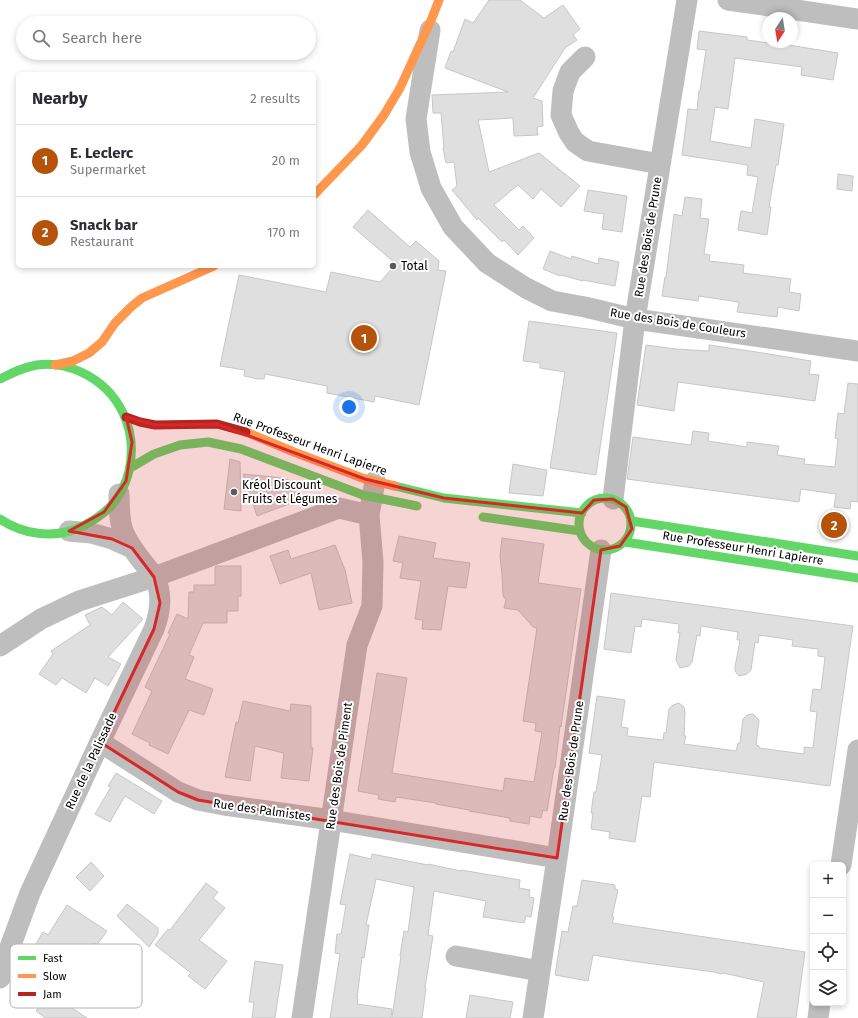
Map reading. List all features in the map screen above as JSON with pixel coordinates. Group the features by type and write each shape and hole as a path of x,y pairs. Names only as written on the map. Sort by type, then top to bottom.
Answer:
{"main road":[{"path":"316,192 362,144 384,115 400,88 435,9"},
{"path":"55,365 72,361 89,353 102,342 115,323 142,298 210,268"},
{"path":"101,357 102,342"},
{"path":"0,379 24,368 39,365 55,365 71,368 85,374 102,385 116,400 126,417 132,442 130,468 126,482 112,504 88,524 69,531 52,534 35,533 18,529 0,519"},
{"path":"100,371 102,385"},
{"name":"Rue Professeur Henri Lapierre","path":"126,417 155,425 217,424 245,432 365,479 372,498"},
{"name":"Rue Professeur Henri Lapierre","path":"130,468 154,454 180,445 208,442 241,449 372,498 426,508"},
{"name":"Rue Professeur Henri Lapierre","path":"372,498 444,498 582,513"},
{"path":"604,498 613,499 626,507 632,521 632,529 625,542 614,549 602,550 594,548 583,538 580,531 579,522 582,513 587,505 594,500 604,498"},
{"path":"472,515 580,531"},
{"name":"Rue Professeur Henri Lapierre","path":"632,521 858,556"},
{"name":"Rue Professeur Henri Lapierre","path":"625,542 858,578"}],"street":[{"name":"Rue des Bois de Prune","path":"613,499 635,319 687,0"},
{"path":"728,0 858,19"},
{"name":"Rue des Bois de Couleurs","path":"435,9 416,120 420,152 431,188 453,226 487,263 526,288 552,301 635,319 858,351"},
{"path":"585,57 570,72 563,91 561,115 575,142 588,151 660,164"},
{"name":"Rue de la Palissade","path":"11,944 30,893 159,617 159,590 154,577 132,548 123,531 119,513 119,494"},
{"path":"0,646 41,619 79,601 154,577 339,508 372,498"},
{"name":"Rue des Bois de Piment","path":"302,1018 357,645 372,606 372,498"},
{"name":"Rue de la Palissade","path":"69,531 90,533 112,539 132,548"},
{"name":"Rue des Bois de Prune","path":"533,1018 602,550"},
{"name":"Rue des Palmistes","path":"100,742 178,792 198,800 332,820 557,858"},
{"path":"841,862 858,750"},
{"name":"Rue de la Palissade","path":"0,978 10,947"},
{"path":"456,956 540,971"},
{"path":"818,1018 820,1006"}],"highlighted area":[{"path":"126,417 155,425 217,424 365,479 444,498 582,513 594,500 613,499 626,507 632,529 620,546 601,550 557,858 198,800 178,792 100,742 154,629 160,603 154,577 132,548 112,539 69,531 104,512 126,481 132,442"}],"building":[{"path":"489,0 520,0 544,18 563,5 580,29 573,35 577,40 565,48 533,98 542,101 543,126 537,127 538,135 514,136 513,118 478,120 489,172 539,153 580,186 561,207 541,189 533,199 518,185 494,205 519,230 523,226 534,238 518,255 504,240 502,242 478,218 477,220 452,190 457,186 454,162 446,163 443,148 441,113 433,113 432,95 508,92 445,68 451,51 453,52 465,19 473,23"},
{"path":"699,31 747,37 747,40 762,42 762,48 798,48 798,47 838,53 833,80 801,75 802,67 735,58 728,109 715,107 710,141 751,148 755,119 784,124 778,165 776,165 769,207 771,207 767,235 738,230 741,211 752,213 758,177 747,175 748,165 682,155 688,109 697,110 706,50 697,49"},
{"path":"838,174 853,176 852,191 837,189"},
{"path":"588,190 627,196 622,232 602,229 604,214 584,211"},
{"path":"685,197 702,199 700,218 709,219 704,254 710,255 709,261 744,265 743,273 791,279 789,292 801,294 799,311 778,307 777,317 737,312 739,302 699,296 698,301 662,296 666,277 674,214 682,216"},
{"path":"368,210 410,247 416,241 439,261 438,270 446,271 419,405 375,396 374,402 327,393 327,386 265,374 264,379 258,379 244,376 245,370 220,366 239,275 326,292 331,272 380,282 396,264 353,227"},
{"path":"550,251 571,259 572,256 598,264 599,258 619,262 615,286 560,276 543,269"},
{"path":"529,321 617,333 596,475 550,468 565,372 540,368 540,363 523,361"},
{"path":"646,345 709,351 709,345 811,361 809,374 819,375 815,401 678,382 674,411 637,405"},
{"path":"848,383 858,384 858,502 851,501 850,509 834,507 836,494 801,489 799,502 627,479 633,437 691,445 693,431 709,433 708,441 747,447 747,442 779,446 777,455 805,459 804,464 835,467 838,439 835,438 838,413 844,414"},
{"path":"230,459 240,462 241,511 224,509"},
{"path":"513,464 547,470 543,496 509,493"},
{"path":"243,474 283,478 295,483 294,502 257,516"},
{"path":"399,536 436,543 433,558 470,563 466,588 448,586 441,630 422,629 423,620 415,619 421,581 400,578 403,563 393,561"},
{"path":"502,538 544,544 538,583 581,589 555,768 547,811 543,810 541,818 530,816 529,824 510,821 510,818 469,811 436,803 396,797 395,802 378,799 379,795 358,791 377,673 407,678 392,773 503,791 505,778 534,782 542,732 535,731 536,723 523,721 537,628 533,627 518,610 504,608 506,600 503,596 500,556"},
{"path":"335,545 345,570 352,603 319,610 311,573 280,584 270,556 288,550 291,559"},
{"path":"241,566 241,596 238,596 238,611 227,611 227,623 203,623 189,655 194,657 185,679 213,689 204,715 189,710 168,754 149,745 150,743 132,734 152,691 145,687 170,634 168,633 177,614 188,619 189,592 194,592 194,585 215,585 215,567"},
{"path":"611,593 853,626 830,786 654,762 650,797 642,796 635,842 609,838 610,832 591,829 593,813 591,813 594,792 596,792 602,755 589,753 597,696 625,700 621,727 628,728 627,736 663,740 664,733 666,733 669,709 673,705 679,703 684,707 685,712 684,736 686,736 684,744 736,751 738,743 740,743 743,719 747,715 753,714 759,720 756,745 759,746 759,748 804,754 804,747 813,748 817,712 810,711 813,689 821,690 825,657 818,656 818,649 792,646 793,640 759,635 758,643 755,642 751,670 747,674 739,676 735,671 740,640 737,640 738,632 701,626 700,636 697,635 692,662 689,666 680,668 676,660 680,633 678,633 679,624 642,619 641,627 635,626 631,653 604,649"},
{"path":"123,602 143,619 108,657 121,664 108,686 95,678 86,693 62,678 56,685 39,674 53,654 51,651 90,625 85,615 102,607 112,615"},
{"path":"243,701 290,711 291,704 311,706 311,748 313,748 309,781 281,778 284,753 255,746 250,781 225,777 236,722 238,723"},
{"path":"116,773 162,801 154,814 125,796 110,822 95,814 111,787 108,786"},
{"path":"350,854 371,859 372,854 461,871 520,880 519,888 530,890 529,897 534,898 531,917 526,916 524,923 483,917 486,901 434,891 428,935 433,936 422,1018 392,1018 404,931 408,932 414,887 376,879 366,925 369,925 364,958 362,957 357,1004 392,1009 391,1018 330,1018 340,954 335,953 337,934 341,934 346,905 340,904"},
{"path":"91,862 104,876 90,891 76,877"},
{"path":"582,880 615,885 615,889 618,890 612,923 805,952 796,1018 757,1018 764,982 723,973 593,955 588,981 555,975 562,931 568,932 573,906 577,906"},
{"path":"206,883 218,892 213,898 225,908 199,940 227,961 205,989 188,976 191,973 155,945 168,929 170,930"},
{"path":"127,904 158,928 158,934 149,947 117,916"},
{"path":"67,905 107,931 98,944 36,944 43,932 48,935"},
{"path":"255,961 283,965 275,1018 252,1018 254,1002 249,1002"},
{"path":"470,995 513,1002 510,1018 466,1018"},
{"path":"38,1008 72,1008 87,1018 45,1018 36,1011"}],"traffic: fast":[{"path":"0,379 27,367 48,364 71,368 81,372 95,380 116,400 128,426 131,441 129,471 122,489 111,506 104,513 91,521 68,531 48,534 18,528 0,519"},
{"path":"130,468 154,454 180,445 208,442 241,449 363,495 417,506"},
{"path":"395,486 444,498 582,513"},
{"path":"600,498 610,498 624,505 631,519 631,524 631,529 624,543 610,550 600,550 590,546 583,539 579,529 579,519 583,509 590,502 600,498"},
{"path":"483,517 580,531"},
{"path":"632,521 858,556"},
{"path":"625,542 858,578"}],"traffic: slow":[{"path":"316,193 362,145 384,115 400,88 439,0"},
{"path":"55,365 73,361 89,353 102,342 115,323 142,298 210,268"},
{"path":"246,432 365,479 395,486"}],"traffic: jam":[{"path":"126,417 155,425 217,424 246,432"}],"place":[{"name":"Total","path":"393,266"},
{"name":"E. Leclerc","path":"364,338"},
{"name":"Kréol Discount Fruits et Légumes","path":"234,492"},
{"name":"Snack bar","path":"834,525"}]}
